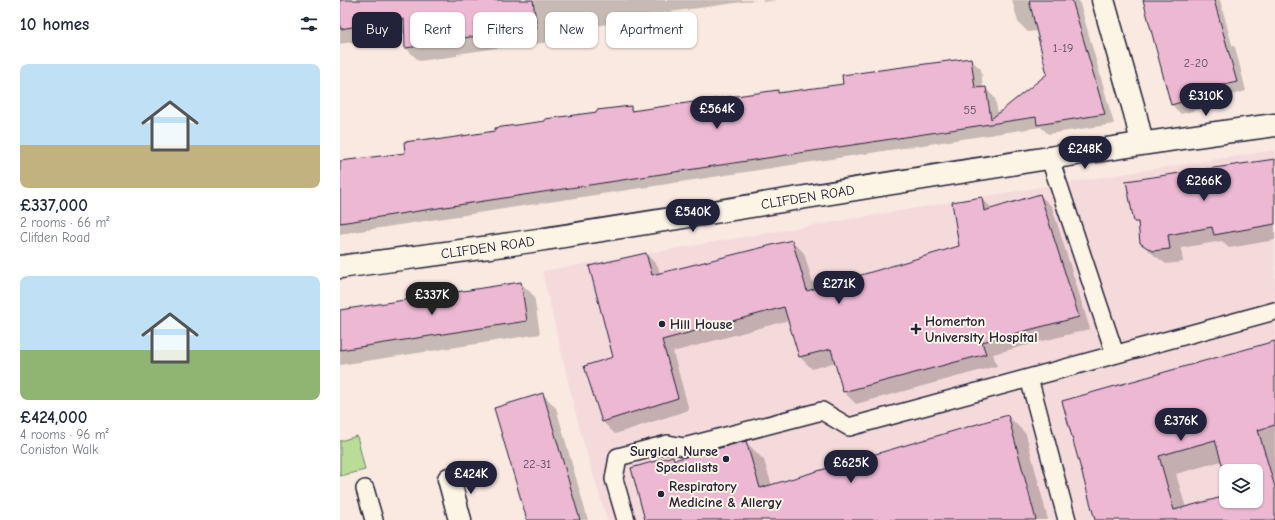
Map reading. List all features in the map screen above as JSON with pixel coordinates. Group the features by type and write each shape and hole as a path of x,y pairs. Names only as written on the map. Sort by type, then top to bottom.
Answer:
{"street":[{"path":"1103,0 1142,143"},
{"name":"CLIFDEN ROAD","path":"340,267 534,241 1142,143 1275,125"},
{"path":"449,479 460,520"}],"lane":[{"path":"1050,159 1115,354"},
{"path":"626,520 614,479 618,457 668,444 684,447 822,411 849,428 1275,311"},
{"path":"1029,378 1067,520"},
{"path":"365,489 374,520"}],"shaded area":[{"name":"Homerton University Hospital","path":"1275,150 1275,520 607,520 580,431 542,271 1058,184"}],"green space":[{"path":"357,436 365,470 340,476 340,441"}],"building":[{"path":"340,0 533,0 535,12 473,12 473,37 465,38 465,12 410,12 410,47 405,48 404,19 402,19 402,12 352,12 352,27 340,29"},
{"path":"1029,0 1072,0 1105,114 1037,125 1036,117 340,223 340,161 405,153 404,142 436,138 436,140 495,131 495,128 597,112 597,110 631,106 631,111 778,90 778,93 843,84 842,75 971,58 975,88 986,87 991,119 1047,74"},
{"path":"1143,0 1214,0 1237,82 1204,90 1206,95 1171,105"},
{"path":"1275,159 1275,224 1214,235 1212,227 1168,235 1170,249 1152,251 1140,243 1138,222 1134,222 1126,181"},
{"path":"1040,194 1079,317 982,342 986,354 843,392 831,349 799,357 784,307 662,340 678,398 602,422 584,366 613,357 589,266 646,253 652,275 792,240 807,291 959,246 952,202 982,197 984,211"},
{"path":"521,282 527,321 340,350 340,310"},
{"path":"1275,341 1275,425 1258,430 1275,487 1275,520 1095,520 1062,401","holes":["1215,440 1222,464 1263,464 1263,508 1219,508 1219,498 1174,510 1159,456"]},
{"path":"543,393 580,520 527,520 494,408"},
{"path":"1008,415 1036,520 645,520 631,468 673,456 674,460 746,441 760,488"}],"place":[{"name":"Hill House","path":"662,324"},
{"name":"Homerton University Hospital","path":"916,329"},
{"name":"Surgical Nurse Specialists","path":"726,459"},
{"name":"Respiratory Medicine & Allergy","path":"661,494"}]}
